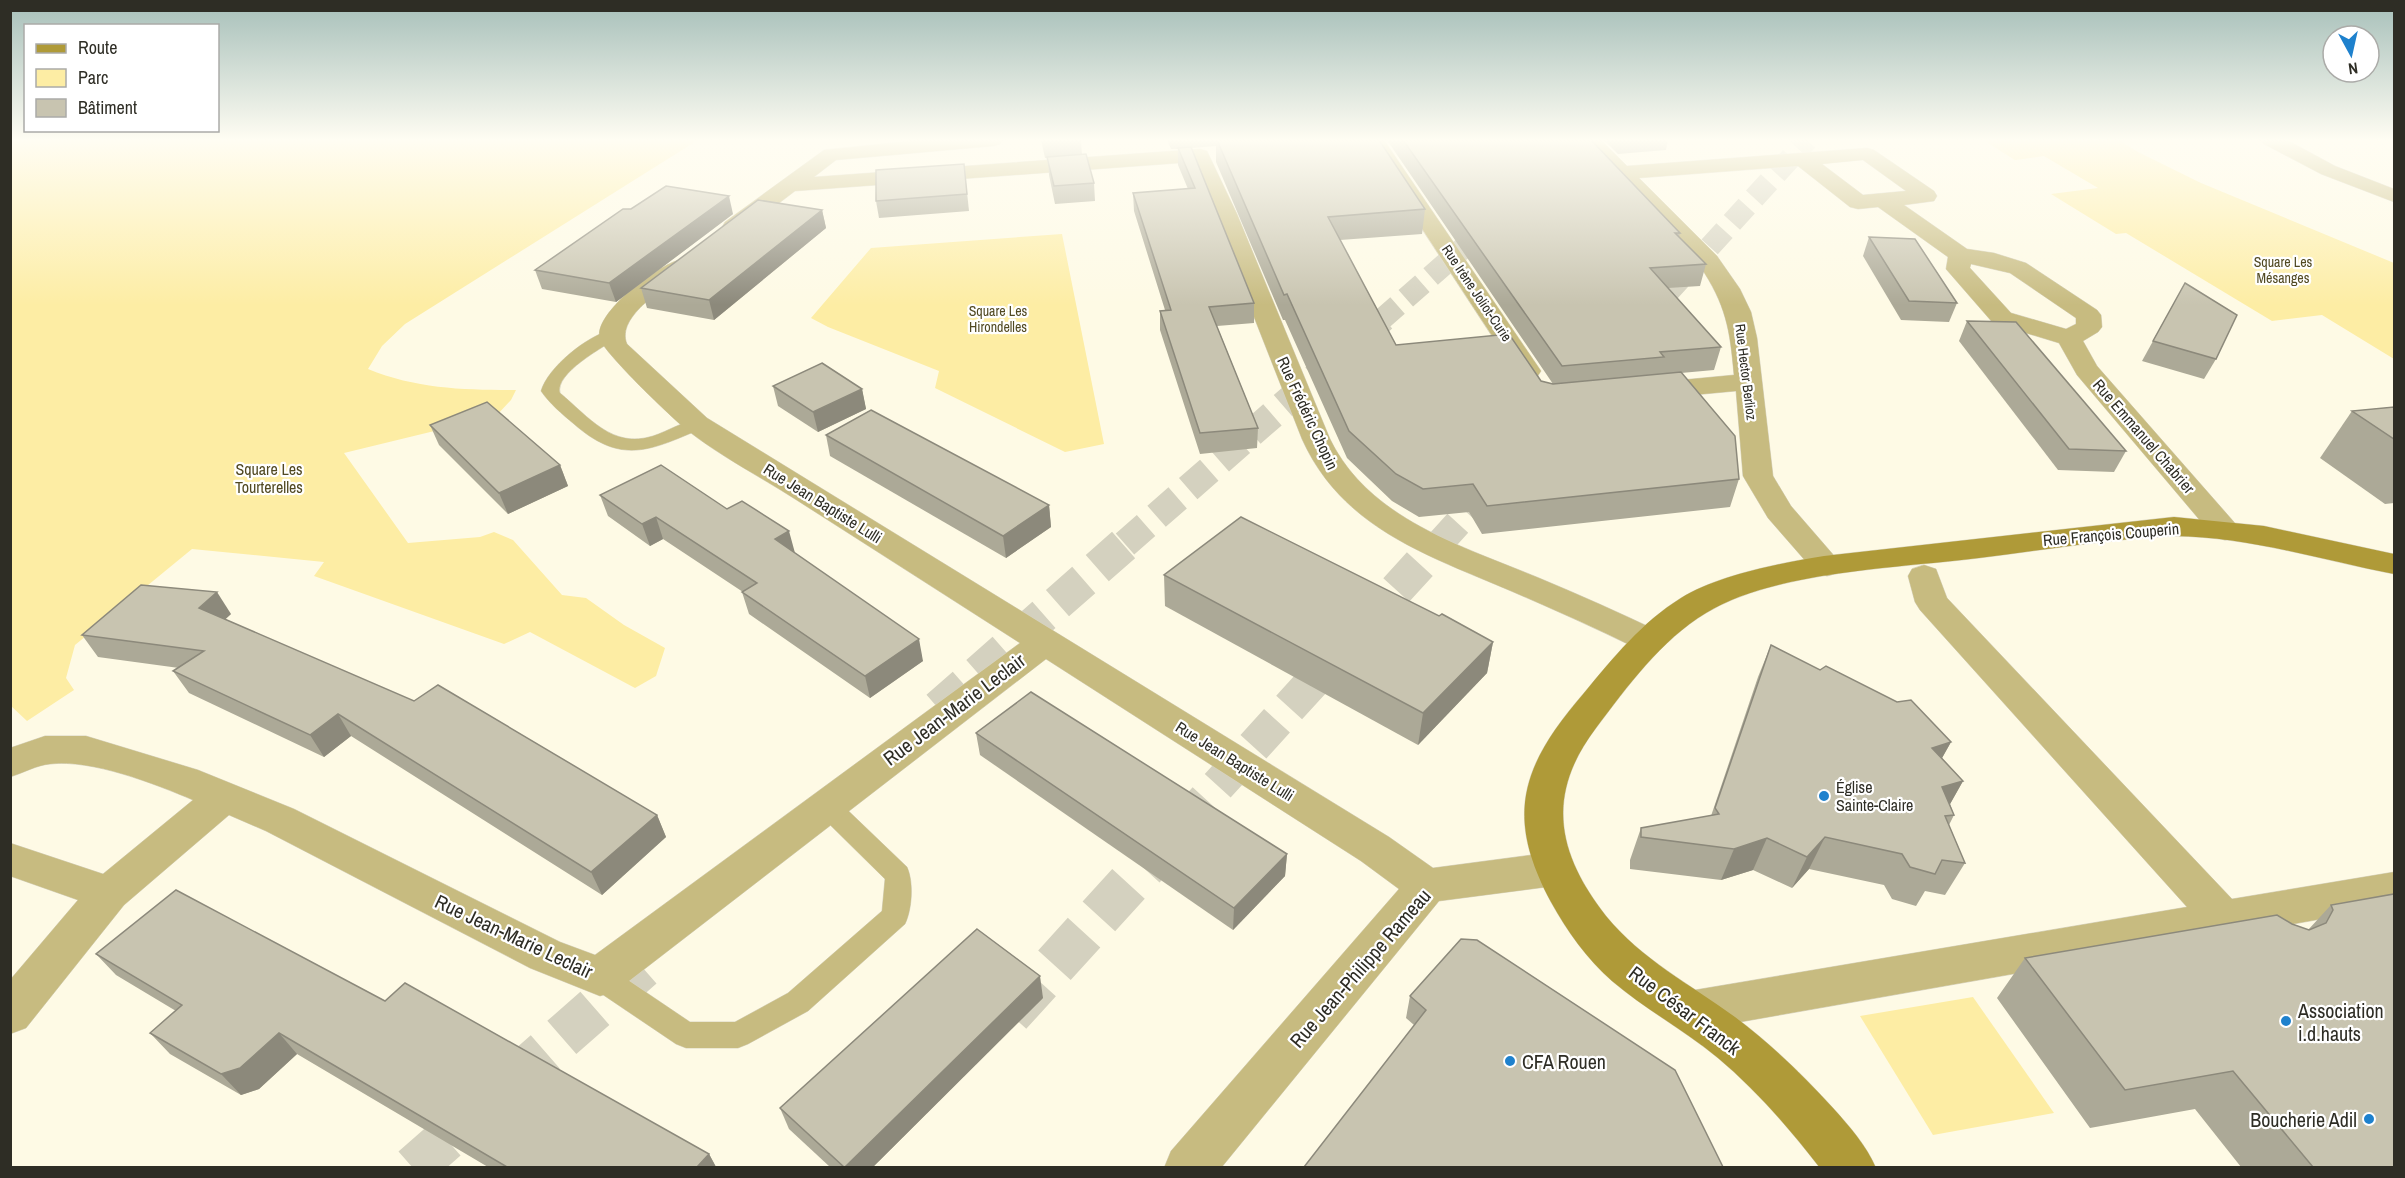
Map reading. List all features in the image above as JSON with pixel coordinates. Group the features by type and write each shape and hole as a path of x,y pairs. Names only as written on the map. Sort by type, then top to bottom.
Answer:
{"street":[{"path":"611,335 614,324 622,312 777,195"},
{"name":"Rue Frédéric Chopin","path":"1218,195 1267,322 1325,457 1340,480 1366,505 1418,539 1591,612 1648,640"},
{"name":"Rue Irène Joliot-Curie","path":"1404,195 1542,391"},
{"name":"Rue Hector Berlioz","path":"1644,195 1709,261 1728,289 1738,312 1744,338 1758,476 1779,511 1827,566"},
{"path":"1849,195 1858,202 1925,195"},
{"path":"1883,200 1960,255 1994,260 2018,268 2088,315 2089,327 2069,338 2002,318 1958,269 1960,255"},
{"name":"Rue Jean Baptiste Lulli","path":"611,335 616,346 697,424 1375,849 1427,886"},
{"name":"Rue Emmanuel Chabrier","path":"2069,338 2086,369 2225,530"},
{"path":"1630,393 1747,382"},
{"name":"Rue François Couperin","path":"1827,566 2139,529 2185,527 2225,530 2288,541 2394,564"},
{"path":"1554,869 1542,817 1544,791 1550,767 1577,726 1648,640 1696,604 1734,588 1775,575 1827,566"},
{"path":"1924,576 1932,602 2224,919 2271,949"},
{"name":"Rue Jean-Marie Leclair","path":"28,756 86,750 184,780 280,820 545,955 600,977 1045,642"},
{"path":"10,1014 109,893 223,798"},
{"path":"10,860 109,893"},
{"name":"Rue Jean-Philippe Rameau","path":"1189,1167 1427,886 1554,869"},
{"name":"Rue César Franck","path":"1554,869 1573,903 1614,956 1638,976 1719,1031 1785,1090 1819,1126 1851,1167"},
{"path":"1689,1011 2394,889"}],"lane":[{"path":"611,335 573,359 554,380 550,391 554,397 605,439 616,444 634,445 655,441 697,424"},
{"path":"600,977 687,1035 738,1035 798,1002 896,915 898,875 826,805"}],"green space":[{"name":"Square Les Tourterelles","path":"10,195 610,195 405,324 382,346 368,369 404,381 441,387 516,390 511,400 496,416 344,453 408,543 480,537 494,532 513,540 562,595 586,598 624,625 665,648 656,676 635,688 530,632 504,644 314,576 324,562 192,549 75,645 66,678 74,690 27,721 10,705"},
{"name":"Square Les Mésanges","path":"2053,195 2230,195 2394,263 2394,359 2322,315 2272,321 2126,233 2116,234"},
{"name":"Square Les Hirondelles","path":"1062,234 1104,444 1065,452 935,388 939,371 828,327 811,318 871,248"},
{"path":"1973,997 2054,1113 1933,1135 1860,1016"}],"building":[{"path":"652,195 729,196 609,283 535,270 623,209 631,209"},
{"path":"876,195 954,195 876,201"},
{"path":"1134,195 1210,195 1254,303 1209,307 1258,428 1200,433 1160,311 1171,310"},
{"path":"1241,195 1416,195 1425,209 1328,217 1396,345 1509,334 1541,381 1553,384 1681,372 1735,436 1739,479 1487,506 1473,484 1423,489 1396,474 1349,431 1287,294 1284,295"},
{"path":"1442,195 1644,195 1680,233 1675,233 1706,264 1650,268 1721,347 1660,352 1664,357 1562,366"},
{"path":"758,200 822,210 709,300 641,288"},
{"path":"1869,237 1915,239 1957,303 1909,301"},
{"path":"2185,283 2237,315 2216,359 2153,341"},
{"path":"1967,321 2016,322 2126,451 2069,449"},
{"path":"822,363 862,389 813,412 773,386"},
{"path":"487,402 560,465 499,493 430,425"},
{"path":"2394,407 2394,439 2352,411"},
{"path":"871,410 1049,505 1003,536 826,435"},
{"path":"661,465 727,509 742,501 789,531 775,539 919,639 865,676 742,592 757,583 656,517 642,524 600,495"},
{"path":"1241,517 1439,616 1442,614 1493,642 1423,713 1164,575"},
{"path":"141,585 217,592 199,608 414,701 438,685 657,815 591,872 338,714 310,735 173,671 204,651 82,635"},
{"name":"Église Sainte-Claire","path":"1771,645 1820,670 1826,666 1897,702 1911,700 1951,742 1932,748 1963,781 1942,787 1954,815 1945,816 1965,863 1942,860 1935,874 1910,867 1902,854 1825,837 1807,857 1767,838 1734,849 1641,837 1641,828 1719,814 1715,808"},
{"path":"1031,692 1287,854 1234,908 976,733"},
{"path":"176,890 385,1001 405,983 709,1154 697,1167 507,1167 279,1033 240,1068 221,1074 150,1033 182,1005 96,954"},
{"path":"2394,894 2394,1167 2313,1167 2233,1071 2125,1090 2025,958 2277,915 2309,930 2326,923 2333,910 2331,905"},
{"path":"977,929 1040,976 844,1167 780,1108"},
{"name":"CFA Rouen","path":"1461,939 1477,940 1675,1070 1723,1167 1304,1167 1426,1010 1410,996"}],"tunnel":[{"path":"1643,320 1757,195"},
{"path":"1381,320 1495,220"},
{"path":"1125,544 1383,318"},
{"path":"1639,324 1644,318"},
{"path":"1439,544 1497,480"},
{"path":"938,708 1127,542"},
{"path":"1182,825 1440,542"},
{"path":"1010,1014 1183,824"},
{"path":"413,1168 642,967"}],"place":[{"name":"Église Sainte-Claire","path":"1824,796"},
{"name":"Association i.d.hauts","path":"2286,1021"},
{"name":"CFA Rouen","path":"1510,1061"},
{"name":"Boucherie Adil","path":"2369,1119"}]}
